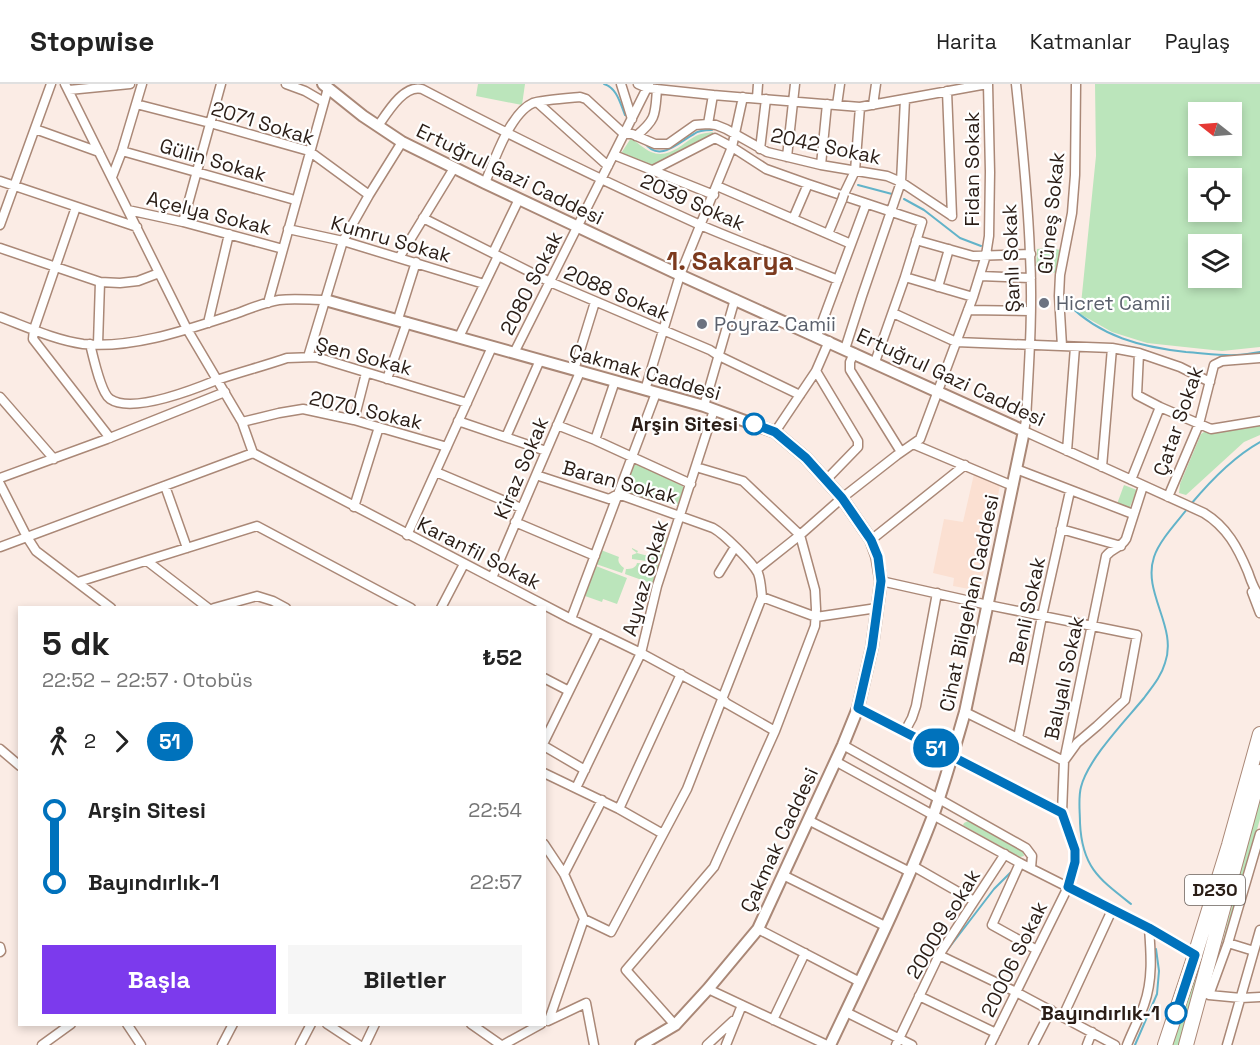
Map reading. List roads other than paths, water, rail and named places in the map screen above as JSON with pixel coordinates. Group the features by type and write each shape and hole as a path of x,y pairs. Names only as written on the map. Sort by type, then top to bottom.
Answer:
{"highway":[{"name":"D230","path":"1166,1045 1214,894 1260,734"},
{"name":"D230","path":"1186,1045 1205,993 1260,772"},
{"path":"1205,993 1198,984 1197,976 1207,938 1214,894"}],"main road":[{"name":"Ertuğrul Gazi Caddesi","path":"326,86 363,116 402,142 454,168 680,275 1024,431"},
{"name":"Çakmak Caddesi","path":"325,300 709,408 775,432 806,458 826,480 842,498 871,540 878,557 881,581 872,647 858,708 843,745 758,928 675,1025 641,1045"},
{"name":"Cihat Bilgehan Caddesi","path":"829,1045 911,869 933,815 952,757 965,712 1024,431"}],"street":[{"path":"0,225 51,84"},
{"path":"0,547 253,453 242,422 187,329 67,87 130,84"},
{"path":"112,177 142,84"},
{"path":"183,222 221,84"},
{"path":"286,84 324,102"},
{"path":"621,84 632,119"},
{"path":"758,84 762,99 760,149"},
{"path":"787,157 795,84"},
{"path":"837,105 840,84"},
{"path":"873,105 876,84"},
{"path":"636,136 650,124 654,117 648,86 713,95 860,107 987,84"},
{"name":"Fidan Sokak","path":"913,444 920,439 973,297 986,255 989,236 990,172 987,84"},
{"name":"Şanlı Sokak","path":"1016,84 1031,278 1030,344 1024,431"},
{"name":"Güneş Sokak","path":"1062,346 1060,275 1072,213 1075,175 1076,84"},
{"path":"268,303 324,102 326,86"},
{"name":"2080 Sokak","path":"514,353 648,86"},
{"name":"2039 Sokak","path":"378,126 399,98 417,87 506,133 701,225 838,280"},
{"name":"2042 Sokak","path":"708,124 726,129 760,149 787,157 886,176 901,182 952,216 947,91"},
{"path":"485,183 506,133 520,112 533,103 580,97 586,99 624,134 655,144 668,144 695,125 708,124 713,95"},
{"path":"571,619 632,457 651,391 663,331 680,275 732,147 743,97"},
{"path":"901,452 850,370 850,351 862,296 901,182 905,99"},
{"path":"537,103 608,166"},
{"name":"2071 Sokak","path":"136,104 309,151 369,195"},
{"path":"820,165 827,104"},
{"path":"828,234 855,171 860,107"},
{"path":"35,129 99,152"},
{"path":"653,170 715,138 766,169 922,222 875,362"},
{"path":"308,357 343,242 402,142"},
{"name":"Gülin Sokak","path":"122,151 295,200"},
{"path":"614,155 793,219 851,244"},
{"path":"399,258 454,168"},
{"path":"0,181 137,227"},
{"path":"793,219 808,184"},
{"path":"459,337 519,199"},
{"path":"817,336 866,204"},
{"path":"76,207 34,329 33,339 110,438"},
{"name":"Açelya Sokak","path":"128,210 183,222 282,249"},
{"name":"2088 Sokak","path":"423,218 550,282 710,350 800,395"},
{"name":"Kumru Sokak","path":"288,229 416,262 484,284"},
{"path":"208,323 229,234"},
{"path":"916,240 973,255 1030,254"},
{"path":"0,248 100,282 138,281 159,273"},
{"path":"938,287 949,249"},
{"path":"387,379 416,262"},
{"path":"980,276 1031,278"},
{"path":"905,277 973,297"},
{"name":"Şen Sokak","path":"100,282 94,344 96,367 105,393 115,402 129,404 160,400 287,358 308,357 316,357 467,402"},
{"name":"Ayvaz Sokak","path":"576,788 641,652 657,586 696,467 718,356 735,299"},
{"path":"0,317 81,343 94,344 132,341 187,329 279,300 325,300"},
{"name":"Kiraz Sokak","path":"492,578 557,425 577,371 595,302"},
{"path":"968,310 1030,311"},
{"path":"893,313 956,342 1112,348 1139,353 1180,367 1210,382"},
{"path":"775,432 816,371 829,341"},
{"path":"407,535 492,347"},
{"path":"1067,451 1075,347"},
{"path":"1102,467 1112,348"},
{"path":"1139,353 1137,395 1211,429 1260,421"},
{"name":"Çatar Sokak","path":"1168,497 1199,424 1213,367 1222,361 1260,358"},
{"path":"506,437 540,360"},
{"path":"816,371 858,441 858,447 826,480"},
{"path":"354,420 366,373"},
{"path":"595,440 615,381"},
{"path":"0,478 110,438 225,392"},
{"path":"0,397 54,459"},
{"path":"1131,480 1160,407"},
{"name":"2070. Sokak","path":"242,422 303,409 354,420 447,447"},
{"path":"459,421 546,451"},
{"path":"557,425 691,484"},
{"path":"354,507 379,427"},
{"name":"Ertuğrul Gazi Caddesi","path":"1024,431 1214,519 1236,545 1243,563"},
{"path":"756,570 842,498 913,444 1012,486"},
{"name":"Karanfil Sokak","path":"253,453 407,535 641,652 722,697 726,703 775,731"},
{"path":"871,540 965,465"},
{"path":"675,1025 626,970 714,867 775,731 815,626 816,617 815,590 800,535 743,482 696,467"},
{"path":"1016,469 1133,514"},
{"path":"436,471 521,508"},
{"name":"Baran Sokak","path":"536,475 609,499 618,494 721,533 756,570 762,597"},
{"path":"0,484 36,551 108,606"},
{"path":"165,486 187,548"},
{"name":"Balyalı Sokak","path":"1068,887 1076,856 1062,813 1064,761 1106,556 1110,551 1121,546 1126,539 1143,486"},
{"name":"Benli Sokak","path":"1018,738 1070,491"},
{"path":"515,522 595,556"},
{"path":"78,582 256,526 407,606"},
{"path":"1061,529 1121,546"},
{"path":"719,573 735,547"},
{"path":"147,561 213,606"},
{"path":"1243,563 1260,597"},
{"path":"1243,563 1260,613"},
{"path":"442,606 464,564"},
{"path":"881,581 1137,635 1125,700 1077,743 1064,761 965,712"},
{"path":"905,730 916,706 937,593"},
{"path":"218,606 257,596 282,606"},
{"path":"546,847 564,874 584,919 611,932 687,789 762,597 816,617 877,608"},
{"path":"546,740 598,632"},
{"path":"619,809 681,674"},
{"path":"546,679 569,691"},
{"path":"858,708 905,730 952,757 1062,813"},
{"path":"546,745 585,770"},
{"path":"843,745 1026,848 1032,856 1031,868"},
{"path":"0,749 18,764"},
{"path":"835,761 1020,863 1149,928 1195,955"},
{"path":"546,773 619,809 663,834"},
{"path":"564,874 602,801"},
{"path":"808,820 974,901"},
{"path":"1260,834 1228,943 1205,993 1241,998 1260,997"},
{"name":"20009 sokak","path":"898,1042 942,956 1005,854"},
{"path":"1020,863 992,925 1037,950"},
{"path":"783,875 885,926"},
{"name":"20006 Sokak","path":"990,1045 1068,887"},
{"path":"1063,1016 1112,910"},
{"path":"546,1019 584,919"},
{"path":"758,928 860,982"},
{"path":"1127,1045 1145,1004 1149,985 1151,958 1149,928"},
{"path":"1227,1045 1260,930"},
{"path":"1228,943 1254,951"},
{"path":"773,1020 805,953"},
{"path":"942,956 1063,1016 1115,1045"},
{"path":"708,989 829,1045"},
{"path":"921,997 996,1033"},
{"path":"546,1022 586,1003 594,1045"},
{"path":"726,1045 742,1005"},
{"path":"1032,1045 1051,1010"},
{"path":"846,1012 898,1042 912,1045"},
{"path":"707,1045 736,1019"},
{"path":"42,1045 68,1026"},
{"path":"128,1026 141,1045"},
{"path":"222,1045 232,1026"},
{"path":"300,1045 310,1026"},
{"path":"330,1026 359,1045"},
{"path":"365,1045 374,1026"},
{"path":"474,1026 502,1045 538,1026"},
{"path":"1087,1045 1092,1032"}],"waterway":[{"path":"604,84 615,92 625,115"},
{"path":"644,142 650,148 662,151 676,146 698,132 712,130"},
{"path":"858,185 892,194"},
{"path":"904,199 924,210 960,238 981,246"},
{"path":"1068,304 1094,325 1122,338 1153,347 1218,355 1260,352"},
{"path":"1191,504 1223,470 1260,442"},
{"path":"1131,904 1101,879 1094,871 1084,851 1081,838 1080,791 1091,765 1156,682 1165,663 1168,650 1167,636 1152,584 1152,570 1154,557 1160,545 1188,508"},
{"path":"945,953 994,889 1013,870"},
{"path":"1135,1045 1157,994 1159,971 1156,949"}],"place":[{"name":"Hicret Camii","path":"1044,303"},
{"name":"Poyraz Camii","path":"702,324"},
{"name":"Arşin Sitesi","path":"754,424"},
{"name":"Bayındırlık-1","path":"1176,1013"}],"district":[{"name":"1. Sakarya","path":"730,261"}]}
